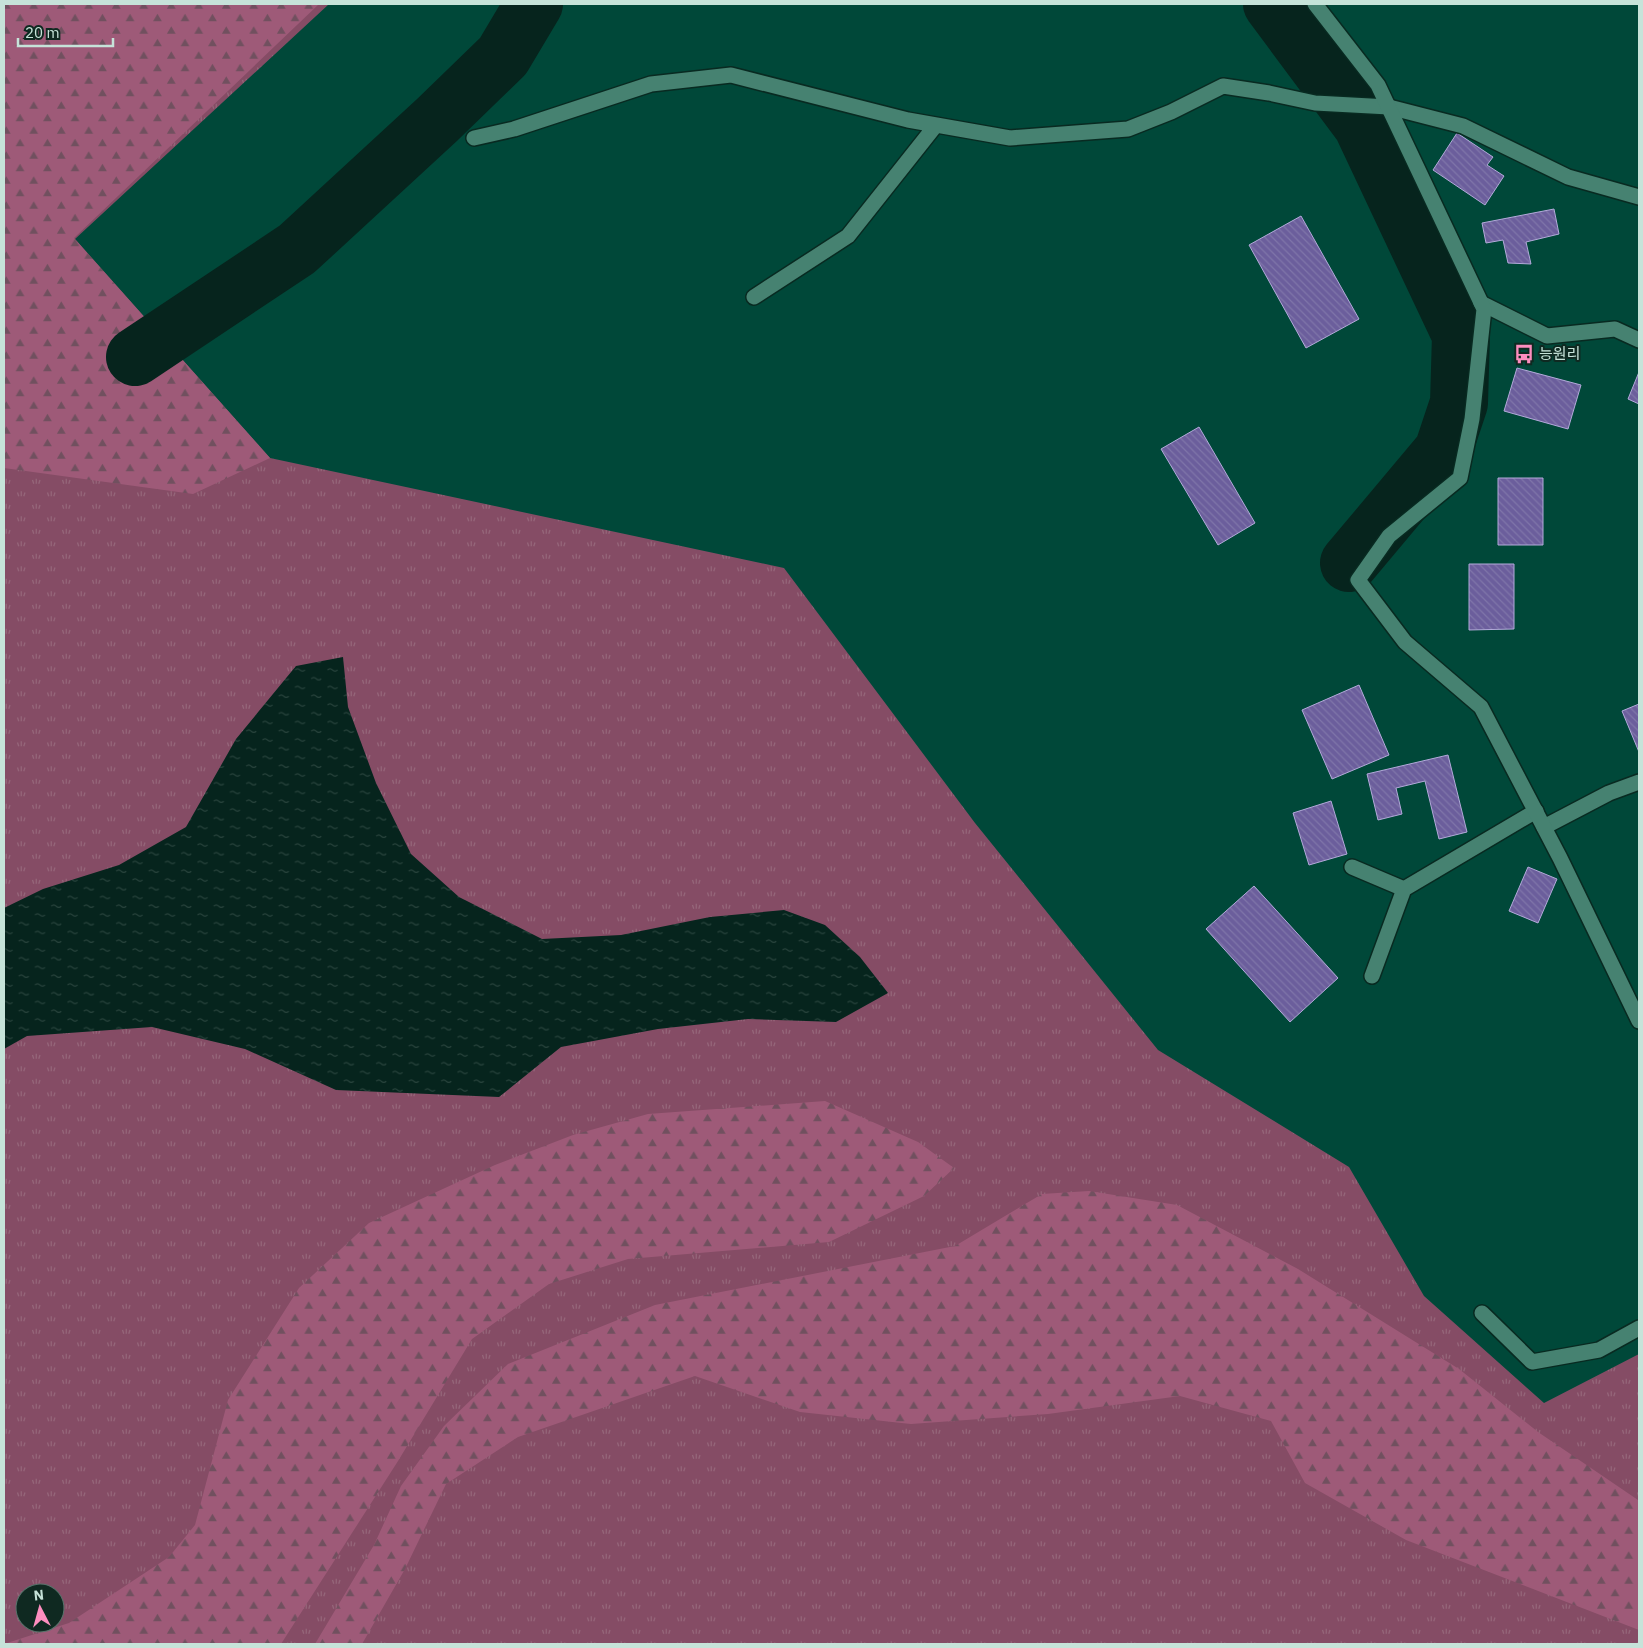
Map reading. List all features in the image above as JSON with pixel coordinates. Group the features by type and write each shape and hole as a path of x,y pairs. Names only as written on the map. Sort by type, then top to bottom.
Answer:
{"street":[{"path":"1315,4 1378,85 1484,309 1472,418 1460,478 1389,536 1358,580 1405,642 1481,707 1536,811 1639,1021"},
{"path":"474,138 514,129 651,84 730,75 908,120 1010,138 1128,129 1171,112 1223,86 1316,103 1389,107 1463,126 1568,177 1639,197"},
{"path":"754,297 848,236 936,124"},
{"path":"1481,303 1547,336 1615,329 1639,340"},
{"path":"1544,827 1609,793 1639,782"},
{"path":"1372,976 1404,889 1536,811"},
{"path":"1352,867 1404,889"},
{"path":"1482,1313 1532,1362 1599,1350 1639,1328"}],"green space":[{"path":"4,4 329,4 75,239 270,458 784,568 975,823 1158,1050 1349,1167 1424,1296 1544,1403 1639,1354 1639,1644 4,1644"},
{"path":"4,4 319,4 74,238 270,458 193,494 4,468"},
{"path":"825,1101 918,1142 954,1168 924,1196 829,1242 628,1259 549,1284 472,1339 398,1461 281,1644 4,1644 38,1633 65,1633 65,1624 169,1557 195,1525 228,1400 299,1288 369,1223 495,1165 573,1135 648,1114"},
{"path":"1089,1191 1177,1205 1298,1269 1459,1369 1538,1432 1638,1500 1639,1630 1406,1540 1305,1483 1271,1421 1180,1396 1048,1414 911,1424 800,1412 695,1376 518,1437 446,1484 405,1569 362,1644 315,1644 374,1545 401,1486 444,1426 508,1364 655,1305 955,1246 1042,1194"}],"water":[{"path":"343,657 348,707 376,783 411,854 459,897 542,939 621,935 710,917 784,910 825,925 860,957 888,993 836,1022 748,1019 658,1029 561,1047 499,1097 336,1090 245,1049 152,1027 27,1036 4,1049 4,908 43,889 119,865 186,827 236,739 296,666"}],"building":[{"path":"1457,133 1493,157 1487,165 1504,176 1485,205 1433,170"},
{"path":"1554,209 1559,234 1526,242 1531,264 1508,263 1503,240 1486,243 1482,223"},
{"path":"1301,216 1359,319 1306,348 1249,245"},
{"path":"1517,368 1581,385 1568,429 1504,411"},
{"path":"1639,372 1639,404 1628,399"},
{"path":"1199,427 1255,523 1218,545 1161,449"},
{"path":"1498,478 1543,478 1543,545 1498,545"},
{"path":"1469,564 1514,564 1514,629 1469,630"},
{"path":"1359,685 1389,755 1332,779 1302,710"},
{"path":"1639,704 1639,752 1622,711"},
{"path":"1448,755 1467,832 1439,839 1425,781 1396,788 1402,814 1378,820 1367,774"},
{"path":"1331,801 1347,854 1309,865 1293,813"},
{"path":"1528,867 1557,879 1538,923 1509,911"},
{"path":"1254,886 1338,978 1290,1022 1206,929"}],"waterway":[{"path":"135,357 297,249 437,120 503,56 534,4"},
{"path":"1272,4 1362,125 1461,335 1459,403 1443,451 1349,563"}],"place":[{"name":"능원리","path":"1524,354"}]}
